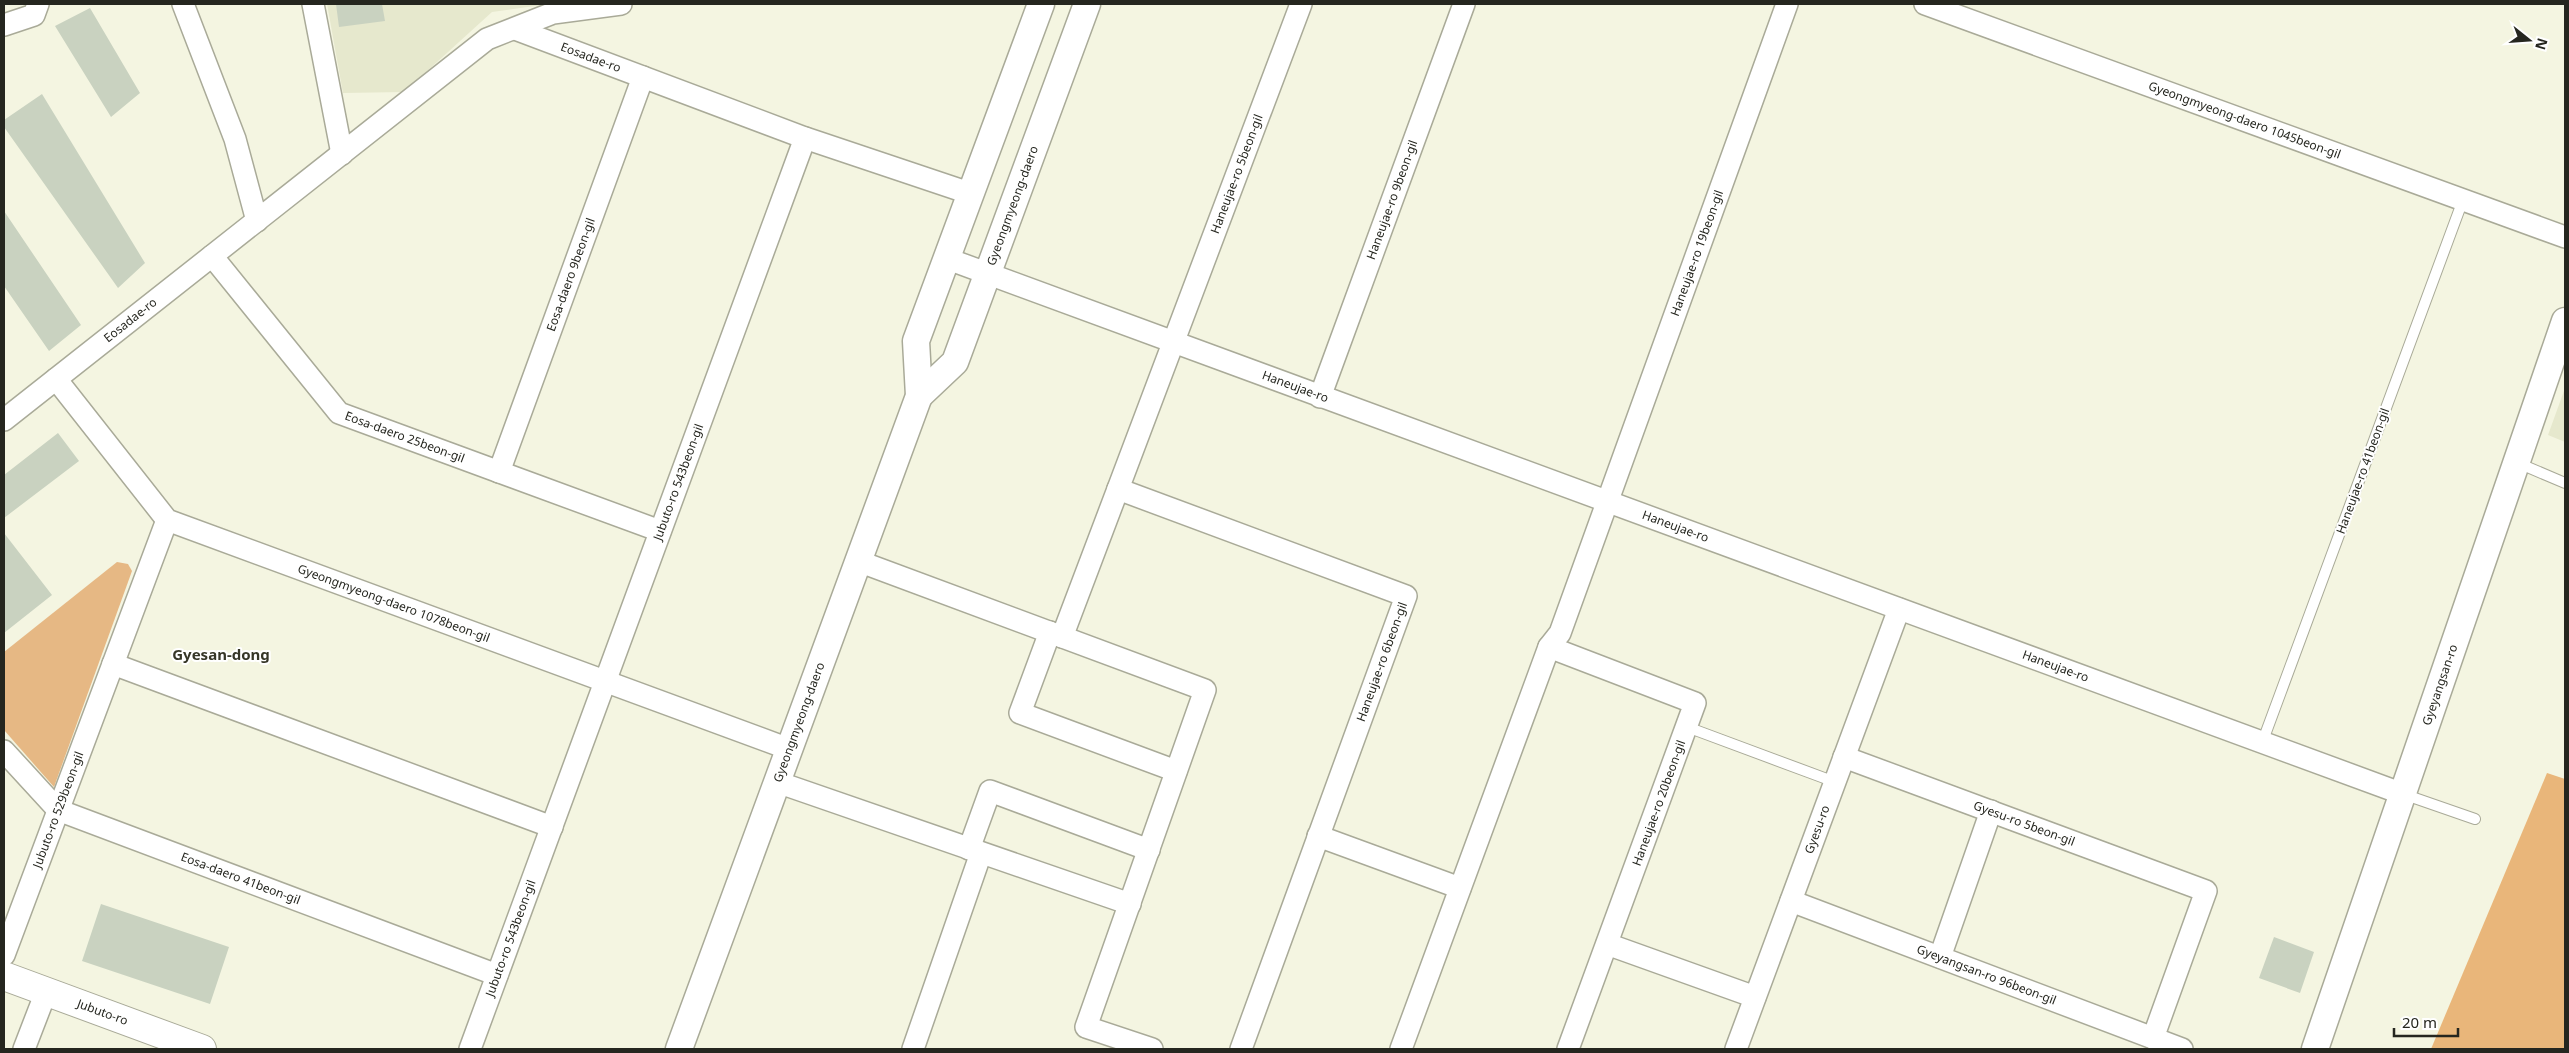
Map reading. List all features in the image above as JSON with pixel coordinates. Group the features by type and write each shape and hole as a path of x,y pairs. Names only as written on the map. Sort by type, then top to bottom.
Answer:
{"main road":[{"name":"Jubuto-ro","path":"4,976 202,1049"}],"street":[{"path":"4,25 34,15 38,4"},
{"path":"183,4 235,139 257,220"},
{"path":"313,4 342,154"},
{"path":"515,28 553,12 621,4"},
{"name":"Gyeongmyeong-daero","path":"679,1049 919,396 916,341 1041,4"},
{"name":"Gyeongmyeong-daero","path":"919,396 955,362 1087,4"},
{"name":"Haneujae-ro 5beon-gil","path":"1173,343 1301,4"},
{"name":"Haneujae-ro 9beon-gil","path":"1320,397 1464,4"},
{"name":"Haneujae-ro 19beon-gil","path":"1607,502 1788,4"},
{"name":"Gyeongmyeong-daero 1045beon-gil","path":"1925,4 2565,237"},
{"name":"Eosadae-ro","path":"4,420 488,40 515,28 805,138 972,194"},
{"name":"Eosa-daero 9beon-gil","path":"499,472 643,77"},
{"name":"Jubuto-ro 543beon-gil","path":"470,1049 805,138"},
{"name":"Eosa-daero 25beon-gil","path":"212,256 339,413 660,531"},
{"name":"Haneujae-ro","path":"948,258 1173,343 2403,794"},
{"name":"Gyeyangsan-ro","path":"2315,1049 2565,321"},
{"path":"1173,343 1118,489 1020,713 1176,771"},
{"path":"56,379 167,520"},
{"name":"Haneujae-ro 6beon-gil","path":"1118,489 1406,596 1241,1049"},
{"path":"1401,1049 1549,647 1560,633 1607,502"},
{"name":"Jubuto-ro 529beon-gil","path":"4,955 167,520"},
{"name":"Gyeongmyeong-daero 1078beon-gil","path":"167,520 789,749"},
{"path":"858,561 1205,690 1086,1027 1152,1049"},
{"name":"Gyesu-ro","path":"1737,1049 1899,609"},
{"name":"Haneujae-ro 20beon-gil","path":"1549,647 1695,703 1568,1049"},
{"path":"113,664 552,827"},
{"name":"Eosa-daero 41beon-gil","path":"4,751 58,810 498,975"},
{"name":"Gyesu-ro 5beon-gil","path":"1844,757 2206,891 2154,1038"},
{"path":"777,782 1130,904"},
{"path":"913,1049 975,851 990,791 1149,850"},
{"path":"1940,957 1991,811"},
{"path":"1318,836 1460,888"},
{"name":"Gyeyangsan-ro 96beon-gil","path":"1791,901 2182,1049"},
{"path":"1607,944 1755,996"},
{"path":"24,1049 46,992"}],"lane":[{"name":"Haneujae-ro 41beon-gil","path":"2262,742 2463,200"},
{"path":"2517,462 2565,482"},
{"path":"1687,727 1835,782"},
{"path":"2403,794 2475,819"}],"shaded area":[{"path":"327,4 549,4 492,12 404,92 343,93"},
{"path":"2565,388 2565,442 2548,435"},
{"path":"117,562 128,564 132,571 54,787 4,730 4,652"},
{"path":"2547,773 2565,779 2565,1049 2431,1049"}],"building":[{"path":"336,4 382,4 385,21 339,27"},
{"path":"90,8 140,93 111,117 55,26"},
{"path":"42,94 145,263 118,288 4,127 4,120"},
{"path":"4,211 81,325 49,351 4,286"},
{"path":"58,433 79,461 4,518 4,475"},
{"path":"4,533 52,595 4,633"},
{"path":"101,904 229,947 210,1004 82,961"},
{"path":"2274,937 2314,952 2300,993 2259,978"}],"district":[{"name":"Gyesan-dong","path":"221,655"}]}
